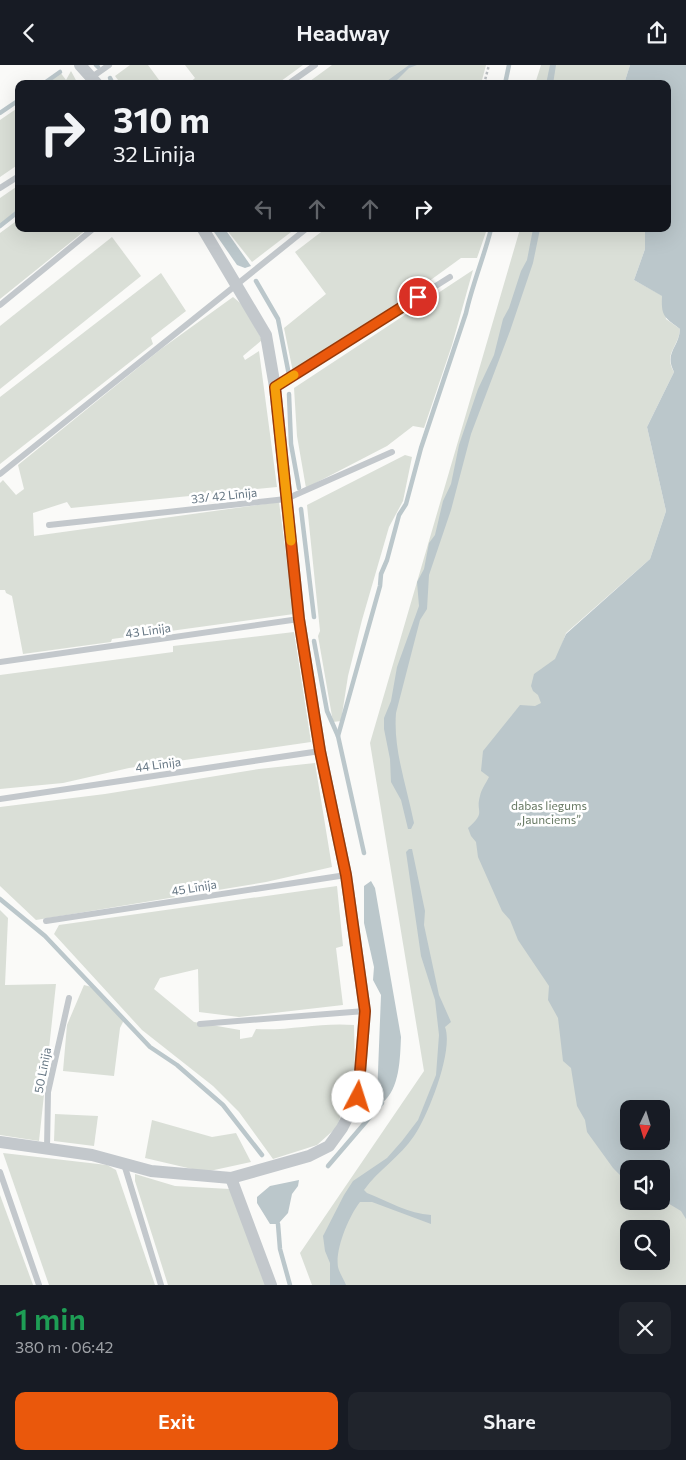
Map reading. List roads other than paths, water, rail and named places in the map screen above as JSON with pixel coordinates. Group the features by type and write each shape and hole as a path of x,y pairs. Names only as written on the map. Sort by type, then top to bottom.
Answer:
{"street":[{"path":"80,65 94,80"},
{"path":"0,1142 92,1155 151,1171 231,1178 309,1156 328,1146 342,1128 358,1097 365,1011 346,875 320,751 299,619 275,387 266,335 205,232"},
{"path":"231,1178 271,1285"}],"lane":[{"path":"94,80 109,65"},
{"path":"294,80 315,65"},
{"path":"0,188 15,179"},
{"path":"0,305 89,232"},
{"path":"0,474 236,283 302,232"},
{"path":"275,387 450,277"},
{"name":"33/ 42 Līnija","path":"49,525 286,499 392,452"},
{"name":"43 Līnija","path":"0,662 299,619"},
{"name":"44 Līnija","path":"0,799 320,751"},
{"name":"45 Līnija","path":"46,921 346,875"},
{"name":"50 Līnija","path":"47,1148 48,1092 69,997"},
{"path":"200,1025 365,1011"},
{"path":"124,1164 161,1285"},
{"path":"0,1172 39,1285"}],"waterway":[{"path":"506,80 509,65"},
{"path":"49,80 60,72"},
{"path":"0,113 15,103"},
{"path":"0,226 15,214"},
{"path":"364,853 338,736 380,586 381,574 387,560 399,515 406,504 421,448 466,313 490,232"},
{"path":"256,281 278,319 289,375"},
{"path":"289,394 291,444 299,488"},
{"path":"301,509 314,617"},
{"path":"314,641 327,711 338,736"},
{"path":"0,899 45,936 150,1047 177,1065 223,1105 262,1155"},
{"path":"328,1166 382,1103"},
{"path":"278,1224 280,1249 290,1285"}],"park label":[{"name":"dabas liegums „Jaunciems”","path":"549,812"}]}
